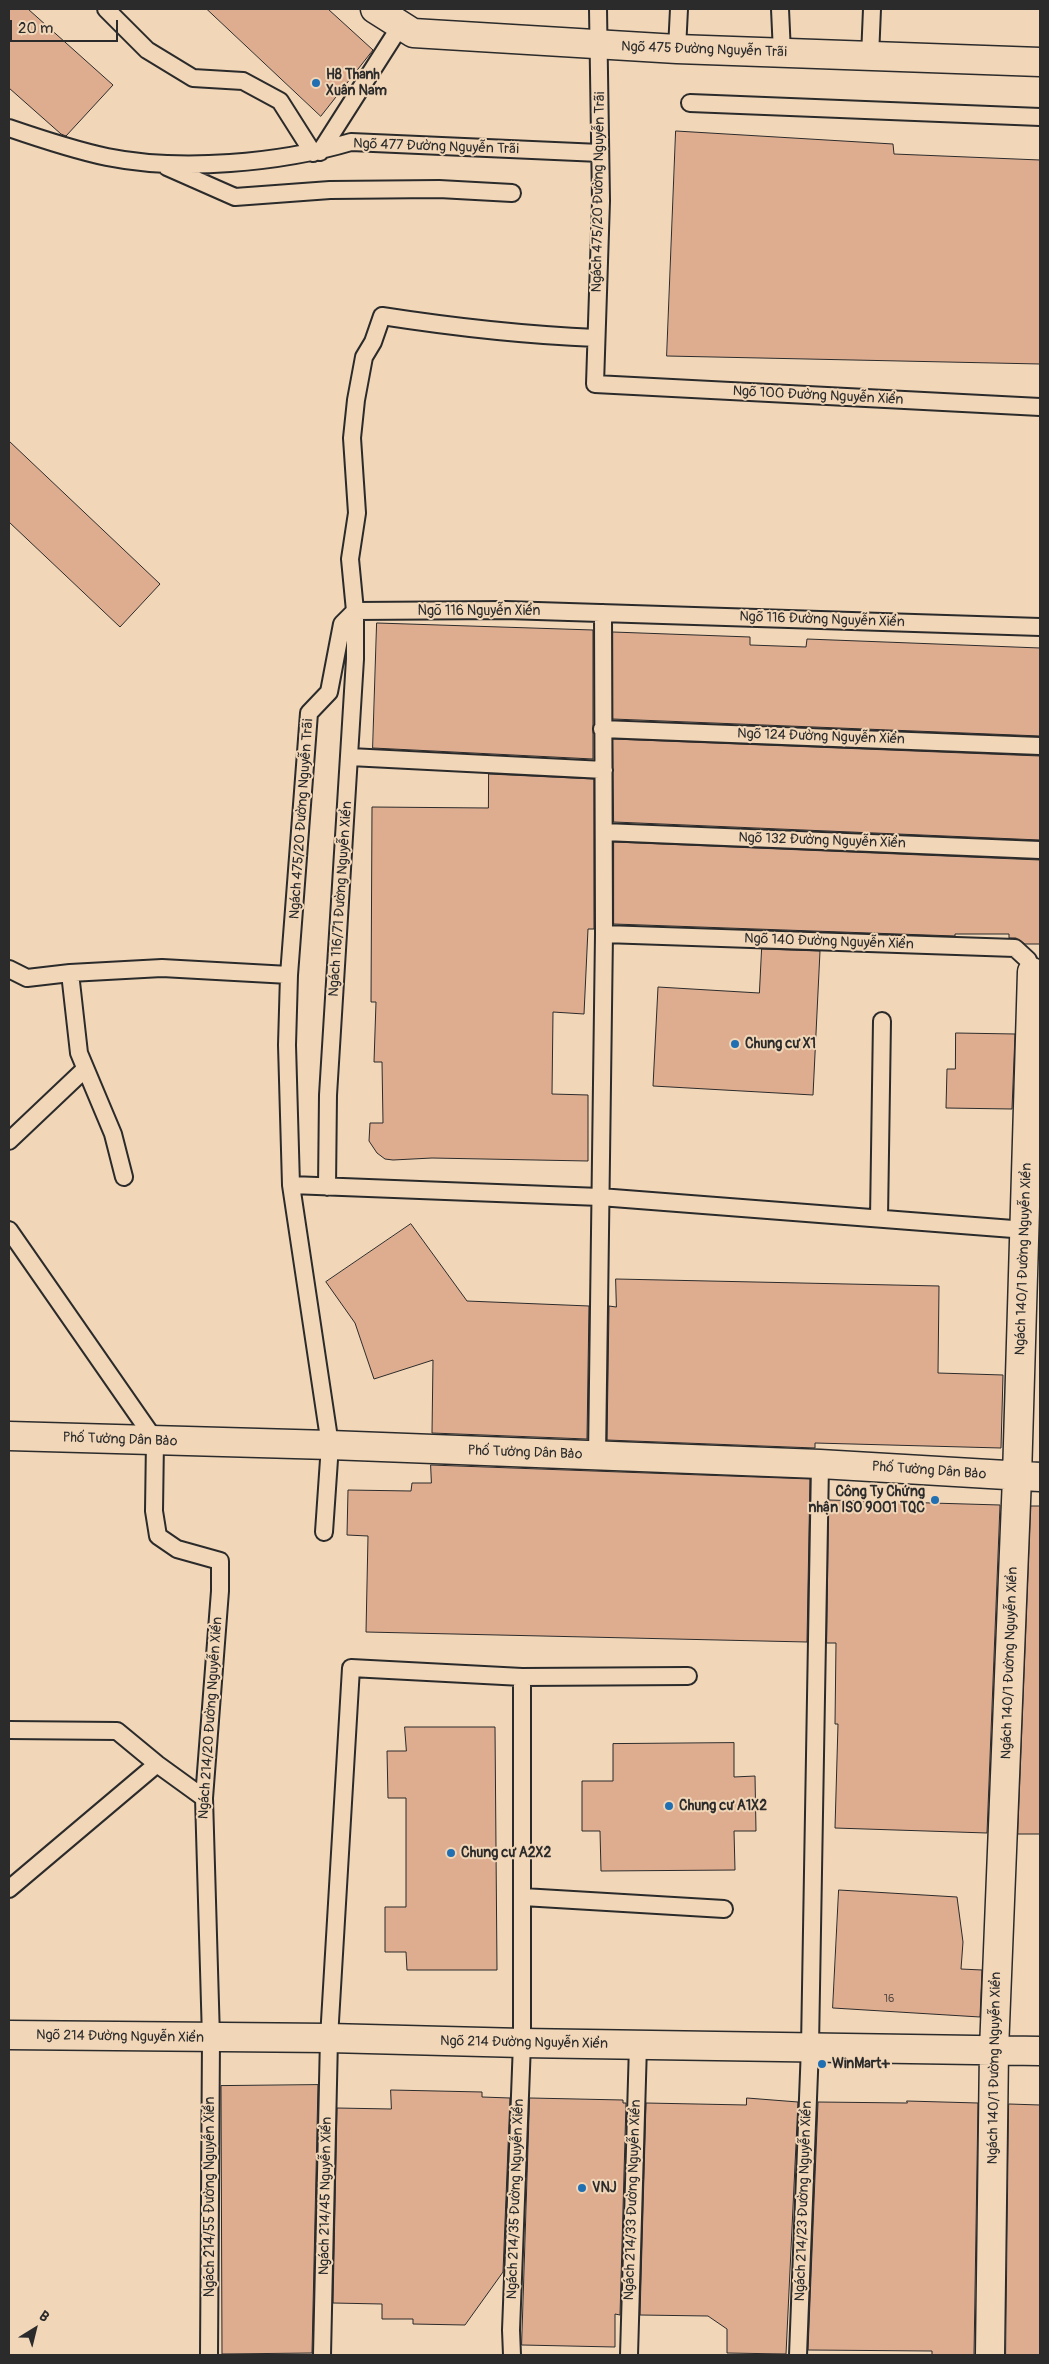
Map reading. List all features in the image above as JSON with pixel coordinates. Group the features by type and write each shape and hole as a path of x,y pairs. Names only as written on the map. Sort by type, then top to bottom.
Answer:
{"street":[{"name":"Ngõ 475 Đường Nguyễn Trãi","path":"375,9 413,34 782,54 1040,62"},
{"name":"Ngách 140/1 Đường Nguyễn Xiển","path":"990,2355 994,2050 1029,1477 1026,1230 1036,972"},
{"name":"Phố Tưởng Dân Bảo","path":"9,1436 820,1464 1029,1477"},
{"name":"Ngõ 214 Đường Nguyễn Xiển","path":"9,2035 330,2038 1040,2051"}],"lane":[{"path":"106,9 147,50 193,78 243,81 280,101 316,152 401,26"},
{"name":"Ngách 475/20 Đường Nguyễn Trãi","path":"595,384 601,202 598,9"},
{"path":"678,49 679,9"},
{"path":"780,9 782,54"},
{"path":"870,56 872,9"},
{"path":"690,103 1040,118"},
{"name":"Ngõ 477 Đường Nguyễn Trãi","path":"9,128 108,157 158,163 208,164 316,152 351,142 600,153"},
{"path":"158,163 235,197 330,190 439,189 512,193"},
{"path":"355,611 350,559 357,513 352,438 356,400 364,357 373,342 382,316 466,329 596,338"},
{"name":"Ngõ 100 Đường Nguyễn Xiển","path":"595,384 1040,407"},
{"name":"Ngõ 116 Nguyễn Xiển","path":"355,611 506,610 603,613"},
{"name":"Ngách 475/20 Đường Nguyễn Trãi","path":"324,1532 330,1446 291,1185 286,1045 310,713 329,692 342,624 355,611"},
{"name":"Ngách 116/71 Đường Nguyễn Xiển","path":"327,1188 328,1095 350,757 355,611"},
{"path":"597,1456 604,934 603,613"},
{"name":"Ngõ 116 Đường Nguyễn Xiển","path":"603,613 1040,627"},
{"name":"Ngõ 124 Đường Nguyễn Xiển","path":"602,729 1040,746"},
{"path":"350,757 604,770"},
{"name":"Ngõ 132 Đường Nguyễn Xiển","path":"604,832 1040,850"},
{"name":"Ngõ 140 Đường Nguyễn Xiển","path":"604,934 1014,948 1028,960 1036,972"},
{"path":"9,969 27,978 70,973 162,968 290,975"},
{"path":"70,973 79,1053 113,1134 124,1177"},
{"path":"879,1218 882,1021"},
{"path":"9,1141 85,1069"},
{"path":"291,1185 327,1188 600,1197 1026,1230"},
{"path":"9,1230 155,1440"},
{"name":"Ngách 214/20 Đường Nguyễn Xiển","path":"155,1440 154,1511 158,1536 177,1549 220,1561 220,1591 204,1798 212,2038"},
{"name":"Ngách 214/23 Đường Nguyễn Xiển","path":"798,2355 810,2047 820,1464"},
{"name":"Ngách 214/45 Nguyễn Xiển","path":"322,2355 330,2038 351,1668 522,1677"},
{"path":"522,1677 688,1676"},
{"name":"Ngách 214/35 Đường Nguyễn Xiển","path":"512,2355 522,2043 522,1677"},
{"path":"9,1730 118,1731 157,1764 204,1798"},
{"path":"9,1889 157,1764"},
{"path":"523,1897 724,1909"},
{"name":"Ngách 214/55 Đường Nguyễn Xiển","path":"209,2355 212,2038"},
{"name":"Ngách 214/33 Đường Nguyễn Xiển","path":"629,2355 638,2045"},
{"path":"317,2355 326,2355"}],"building":[{"path":"9,9 28,9 113,85 66,136 61,134 9,88"},
{"name":"H8 Thanh Xuân Nam","path":"207,9 328,9 373,50 321,116"},
{"path":"676,131 893,144 894,154 1040,160 1040,364 667,356"},
{"path":"9,441 160,584 120,627 9,522"},
{"path":"377,623 593,630 593,759 373,748"},
{"path":"613,632 750,637 750,645 806,647 807,639 1040,648 1040,736 613,719"},
{"path":"613,739 1040,756 1040,840 614,822"},
{"path":"489,774 594,779 594,929 588,929 584,1014 553,1012 552,1094 588,1095 588,1161 432,1158 393,1160 385,1159 377,1153 369,1141 370,1123 383,1123 382,1062 374,1062 376,1002 371,1002 372,807 488,808"},
{"path":"614,842 1040,860 1040,944 1025,944 1016,938 1009,938 1009,934 955,934 955,936 614,924"},
{"name":"Chung cư X1","path":"762,949 820,951 813,1095 653,1086 658,987 759,993"},
{"path":"956,1033 1015,1034 1012,1109 946,1108 947,1069 955,1069"},
{"path":"411,1224 467,1301 589,1306 587,1439 432,1433 433,1360 374,1379 355,1323 326,1282"},
{"path":"616,1279 939,1286 938,1373 1003,1375 1001,1448 815,1443 815,1448 607,1440 609,1306 616,1307"},
{"path":"431,1465 810,1479 807,1642 366,1632 368,1536 347,1535 348,1490 411,1491 412,1483 431,1483"},
{"path":"829,1500 1000,1505 987,1833 835,1828 838,1724 835,1724 836,1643 827,1643"},
{"path":"1031,1506 1040,1506 1040,1834 1018,1834"},
{"name":"Chung cư A2X2","path":"405,1727 495,1727 497,1970 407,1970 406,1952 385,1952 385,1907 406,1907 406,1798 388,1798 387,1751 406,1751"},
{"name":"Chung cư A1X2","path":"734,1743 734,1777 755,1776 756,1831 734,1831 735,1870 601,1871 600,1831 582,1831 582,1781 613,1781 613,1744"},
{"path":"839,1890 957,1897 963,1942 961,1969 982,1970 980,2017 833,2008"},
{"path":"318,2085 312,2353 222,2354 221,2086"},
{"path":"391,2090 482,2092 482,2097 510,2098 503,2272 465,2325 413,2324 413,2319 382,2319 382,2304 333,2303 337,2108 391,2109"},
{"path":"530,2098 623,2100 623,2103 626,2103 620,2315 615,2314 615,2347 522,2345"},
{"path":"747,2098 798,2102 786,2354 727,2353 727,2329 708,2316 640,2315 646,2103 746,2105"},
{"path":"907,2101 978,2103 974,2355 932,2355 932,2351 808,2350 818,2102 907,2103"},
{"path":"1009,2104 1040,2105 1040,2355 1006,2355"}],"place":[{"name":"H8 Thanh Xuân Nam","path":"316,83"},
{"name":"Chung cư X1","path":"735,1044"},
{"name":"Công Ty Chứng nhận ISO 9001 TQC","path":"935,1500"},
{"name":"Chung cư A1X2","path":"669,1806"},
{"name":"Chung cư A2X2","path":"451,1853"},
{"name":"WinMart+","path":"822,2064"},
{"name":"VNJ","path":"582,2188"}]}
